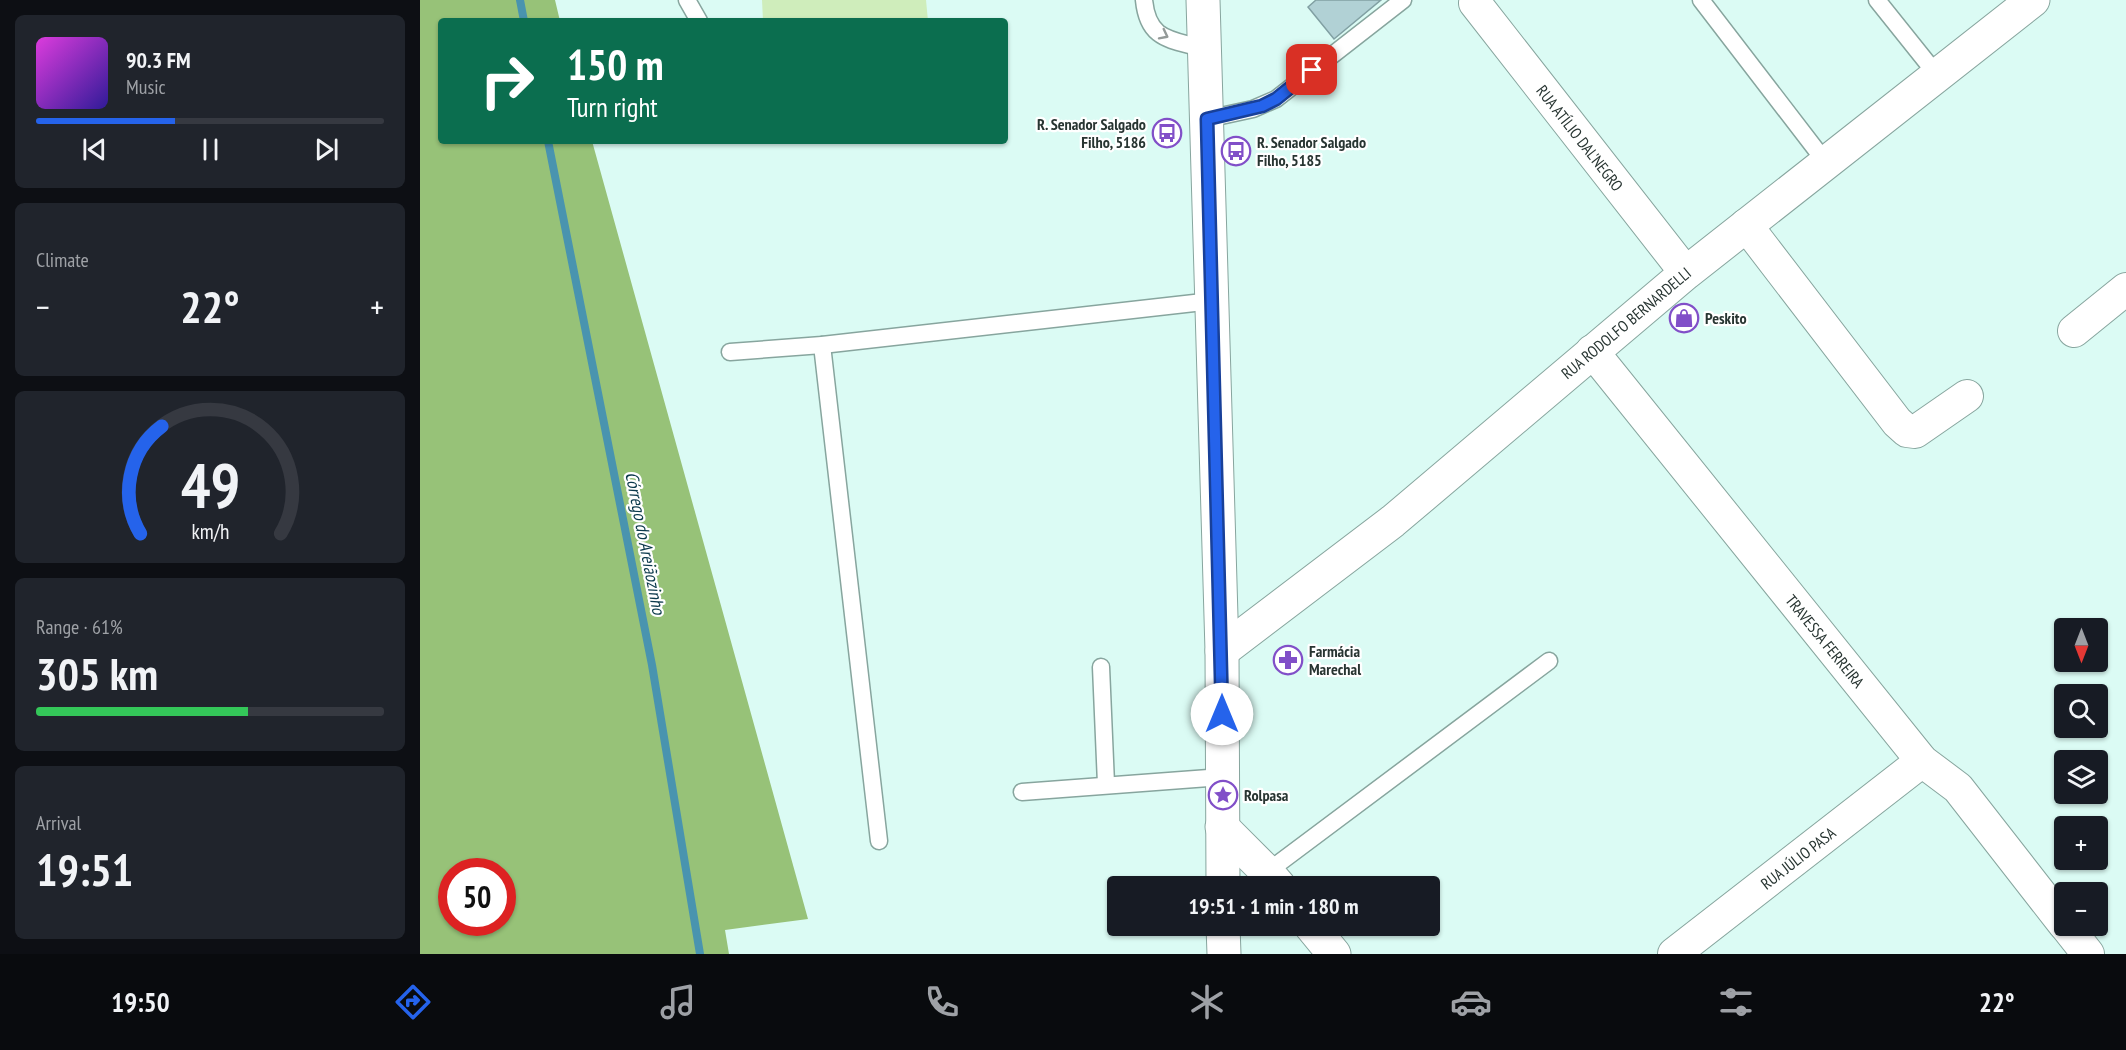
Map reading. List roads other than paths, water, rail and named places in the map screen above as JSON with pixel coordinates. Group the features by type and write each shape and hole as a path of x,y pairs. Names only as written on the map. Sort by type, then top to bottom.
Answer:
{"street":[{"path":"1203,0 1221,651 1223,876"},
{"name":"RUA RODOLFO BERNARDELLI","path":"1221,651 1393,521 1686,273 2034,0"},
{"name":"RUA ATÍLIO DAL'NEGRO","path":"1475,3 1686,273"},
{"path":"1746,225 1897,422 1907,431 1916,432 1967,396"},
{"path":"2074,331 2126,289"},
{"name":"TRAVESSA FERREIRA","path":"1592,351 1922,761 1958,788 2054,911"},
{"name":"RUA JÚLIO PASA","path":"1674,954 1922,761"},
{"path":"1222,827 1270,876"},
{"path":"1223,936 1224,954"},
{"path":"1319,936 1334,954"},
{"name":"TRAVESSA FERREIRA","path":"2074,936 2088,954"}],"lane":[{"path":"687,0 697,18"},
{"path":"1144,0 1151,27 1163,36 1204,49"},
{"path":"1207,119 1253,109 1276,99 1403,0"},
{"path":"1701,0 1827,164"},
{"path":"1877,0 1937,75"},
{"path":"730,352 822,345 1212,301"},
{"path":"822,345 879,841"},
{"path":"1277,876 1549,661"},
{"path":"1101,667 1106,784"},
{"path":"1022,792 1222,777"}],"waterway":[{"name":"Córrego do Areiãozinho","path":"520,0 523,18"},
{"name":"Córrego do Areiãozinho","path":"549,144 652,665 700,954"}],"place":[{"name":"R. Senador Salgado Filho, 5186","path":"1167,133"},
{"name":"R. Senador Salgado Filho, 5185","path":"1236,151"},
{"name":"Peskito","path":"1684,318"},
{"name":"Farmácia Marechal","path":"1288,660"},
{"name":"Rolpasa","path":"1223,795"}]}
